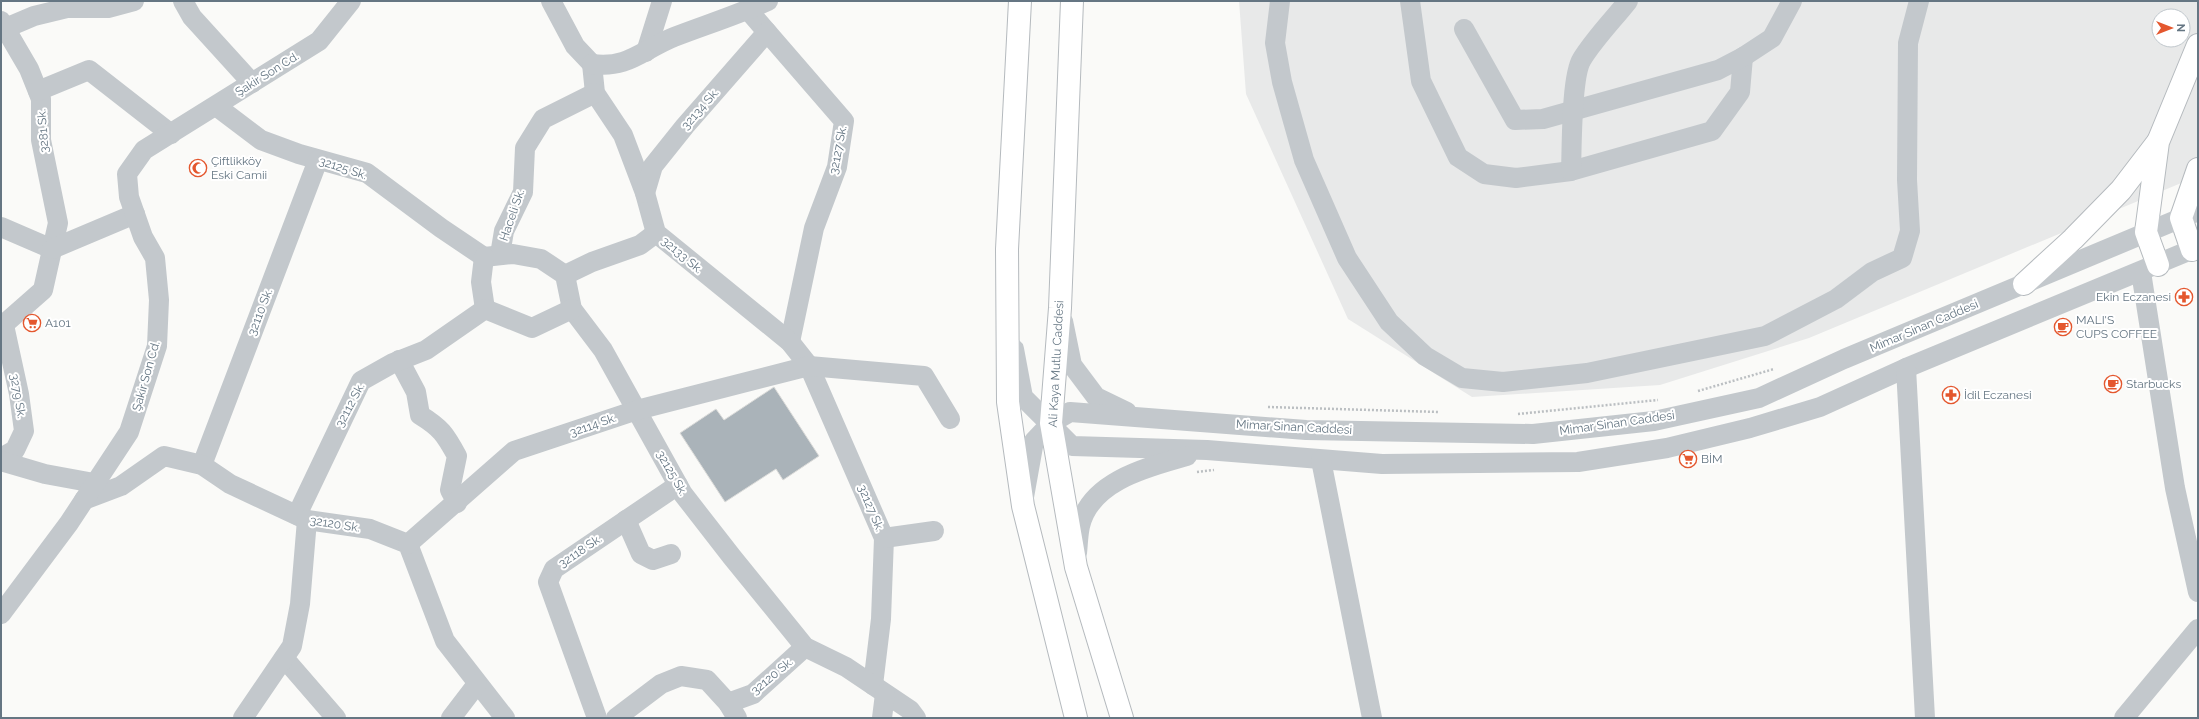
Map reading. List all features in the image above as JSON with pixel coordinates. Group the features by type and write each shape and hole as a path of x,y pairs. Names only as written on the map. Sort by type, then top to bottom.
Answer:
{"main road":[{"path":"1020,1 1007,249 1008,402 1022,506 1076,718"},
{"name":"Ali Kaya Mutlu Caddesi","path":"1072,1 1060,308 1051,423 1076,567 1122,718"},
{"path":"2150,268 2146,232 2158,142 2198,45"},
{"path":"2024,284 2073,239 2121,190 2158,142"},
{"path":"2195,249 2190,214 2198,169"}],"street":[{"path":"3,27 34,16 67,8 108,8 134,1"},
{"path":"183,1 192,17 252,83"},
{"name":"Şakir Son Cd.","path":"1,614 89,492 129,432 157,346 159,300 155,258 144,237 129,197 127,174 144,150 319,41 351,1"},
{"path":"551,1 575,46 592,64 608,67 626,62 672,38 748,10 768,1"},
{"path":"646,52 662,1"},
{"path":"1280,1 1275,43 1282,82 1304,160 1347,258 1389,322 1425,356 1462,378 1503,382 1587,373 1765,336 1836,299 1872,272 1902,258 1910,231 1907,180 1908,44 1918,1"},
{"path":"1410,1 1421,81 1458,157 1484,174 1516,178 1571,171 1712,131 1740,92 1743,58"},
{"path":"1571,171 1577,76 1581,60 1628,1"},
{"path":"1464,29 1515,120 1543,119 1718,70 1743,58 1772,38 1792,1"},
{"name":"32127 Sk.","path":"748,10 844,120 837,167 814,228 790,342"},
{"name":"3281 Sk.","path":"2,326 43,290 58,223 41,140 41,99 29,69 3,27"},
{"name":"32134 Sk.","path":"645,193 653,166 685,126 768,32"},
{"name":"32133 Sk.","path":"592,64 595,93 623,135 645,193 656,233 790,342 809,366"},
{"path":"38,91 89,70 170,134"},
{"name":"Haceli Sk.","path":"492,256 523,192 525,148 543,119 595,93"},
{"name":"32125 Sk.","path":"216,106 261,140 318,160 367,173 441,228 492,256"},
{"name":"32110 Sk.","path":"202,465 318,160"},
{"path":"1,227 52,249 135,214"},
{"name":"Mimar Sinan Caddesi","path":"1051,423 1070,412 1306,430 1533,434 1654,420 1759,398 1844,359 2190,214"},
{"path":"572,309 532,328 485,309 481,282 492,256 513,254 541,259 565,275 592,262 640,245 656,233"},
{"path":"1007,307 1022,397 1051,423 1072,446 1207,450 1382,464 1578,462 1667,448 1750,428 1820,407 1906,368 2195,249"},
{"path":"2150,268 2175,488 2198,592"},
{"name":"32125 Sk.","path":"565,275 572,309 603,350 678,485 732,557 804,647 846,667 879,690"},
{"path":"1060,308 1072,365 1096,397 1136,417"},
{"name":"32112 Sk.","path":"302,518 361,381 399,360 426,350 485,309"},
{"name":"3279 Sk.","path":"1,460 15,450 24,431 19,394 2,326"},
{"path":"399,360 416,392 420,415 444,432 457,456 450,490 457,503"},
{"name":"32127 Sk.","path":"809,366 884,538 879,690 882,718"},
{"name":"32114 Sk.","path":"408,544 514,452 637,410 809,366 924,376 950,419"},
{"path":"1906,368 1925,718"},
{"path":"1022,506 1034,441 1051,423"},
{"path":"1076,567 1080,525 1090,506 1105,488 1151,466 1207,450"},
{"name":"32120 Sk.","path":"89,492 121,486 164,456 202,465 230,484 302,518 370,529 408,544"},
{"name":"3279 Sk.","path":"1,460 45,474 89,492"},
{"path":"1321,460 1372,718"},
{"name":"32118 Sk.","path":"597,718 548,582 554,569 678,485"},
{"path":"243,718 292,646 300,604 302,518"},
{"path":"626,520 641,554 653,560 671,554"},
{"path":"884,538 934,531"},
{"path":"408,544 445,642 504,718"},
{"path":"2124,718 2198,629"},
{"name":"32120 Sk.","path":"616,718 662,684 681,676 707,680 732,710 777,674 804,647"},
{"path":"284,658 336,718"},
{"path":"451,718 477,684"},
{"path":"879,690 910,710 916,718"}],"shaded area":[{"path":"1239,1 2198,1 2198,176 1809,338 1660,385 1472,397 1348,319 1246,94"}],"building":[{"path":"774,387 819,456 783,480 776,469 725,502 680,433 716,409 724,420"}],"place":[{"name":"Çiftlikköy Eski Camii","path":"198,168"},
{"name":"Ekin Eczanesi","path":"2184,297"},
{"name":"A101","path":"32,323"},
{"name":"MALI'S CUPS COFFEE","path":"2063,327"},
{"name":"Starbucks","path":"2113,384"},
{"name":"İdil Eczanesi","path":"1951,395"},
{"name":"BİM","path":"1688,459"}]}
